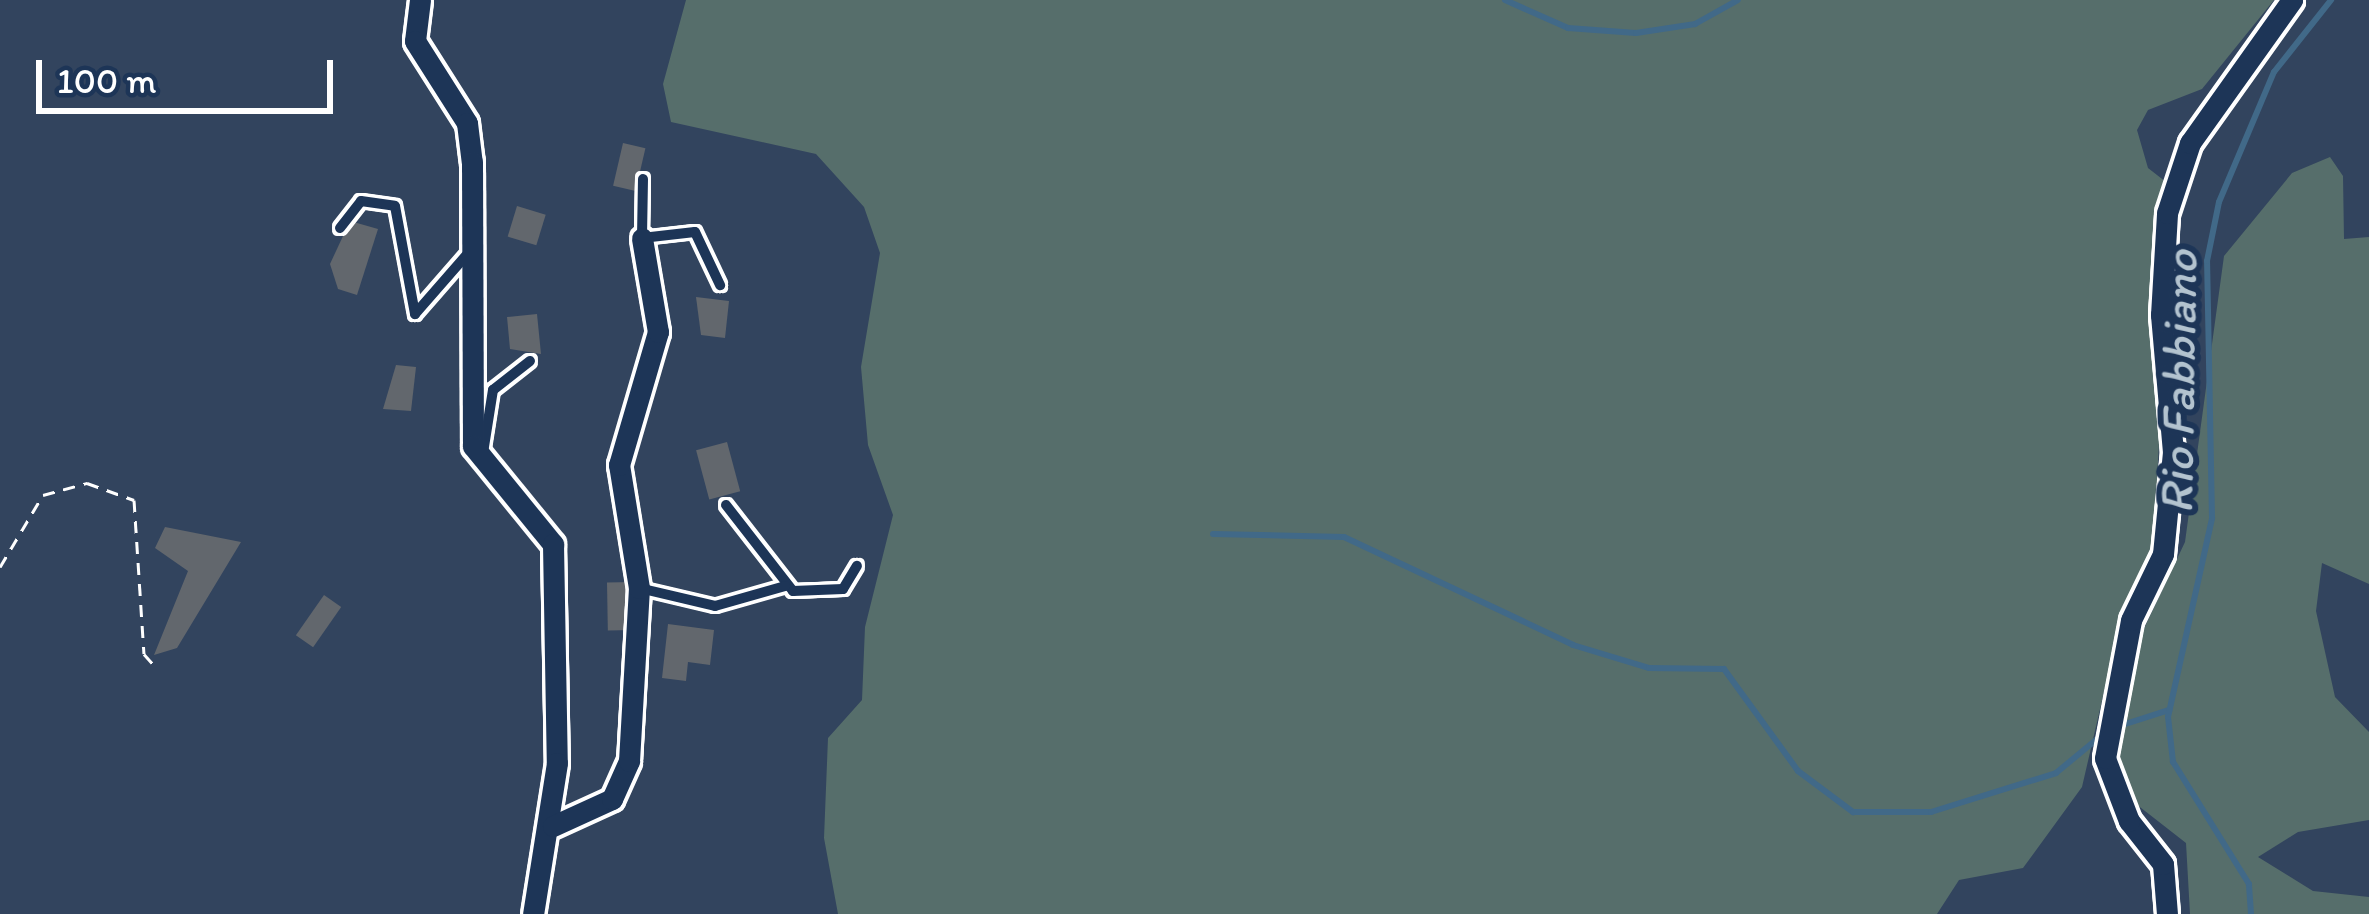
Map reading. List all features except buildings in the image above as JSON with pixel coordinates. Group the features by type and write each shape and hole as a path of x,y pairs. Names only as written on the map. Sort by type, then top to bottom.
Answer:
{"street":[{"path":"420,0 415,41 467,122 467,419 482,457 553,544 553,826 533,914"},
{"path":"2167,914 2163,864 2128,821 2105,758 2132,620 2163,554 2173,452 2161,315 2167,213 2190,143 2292,0"},
{"path":"553,826 624,782 640,588 619,480 658,332 642,238"}],"lane":[{"path":"643,179 642,238 694,232 720,285"},
{"path":"340,228 361,201 395,206 415,314 470,251"},
{"path":"482,457 493,390 530,361"},
{"path":"726,505 785,586"},
{"path":"640,588 715,606 785,586 829,594 856,566"}],"path":[{"path":"0,567 44,495 87,483 134,500 153,664"}],"green space":[{"path":"686,0 2274,0 2202,89 2148,110 2137,130 2148,168 2166,182 2150,284 2160,425 2153,552 2122,614 2082,787 2023,868 1959,880 1937,914 838,914 824,838 828,738 862,700 865,627 893,515 868,445 861,367 880,253 864,207 816,154 671,122 663,84"},
{"path":"2330,157 2343,176 2344,239 2369,237 2369,584 2322,563 2316,611 2335,697 2369,732 2369,820 2298,832 2258,857 2313,891 2369,897 2369,914 2190,914 2186,843 2136,804 2119,757 2122,716 2141,635 2185,542 2224,256 2292,173"}],"waterway":[{"path":"1505,0 1568,28 1636,33 1695,24 1738,0"},
{"name":"Rio Fabbiano","path":"2251,914 2249,884 2173,762 2168,717 2212,518 2207,261 2219,202 2274,72 2331,0"},
{"path":"1213,534 1344,537 1573,645 1649,668 1724,669 1798,771 1853,812 1931,812 2056,773 2102,735"},
{"path":"2116,727 2169,710"}]}
